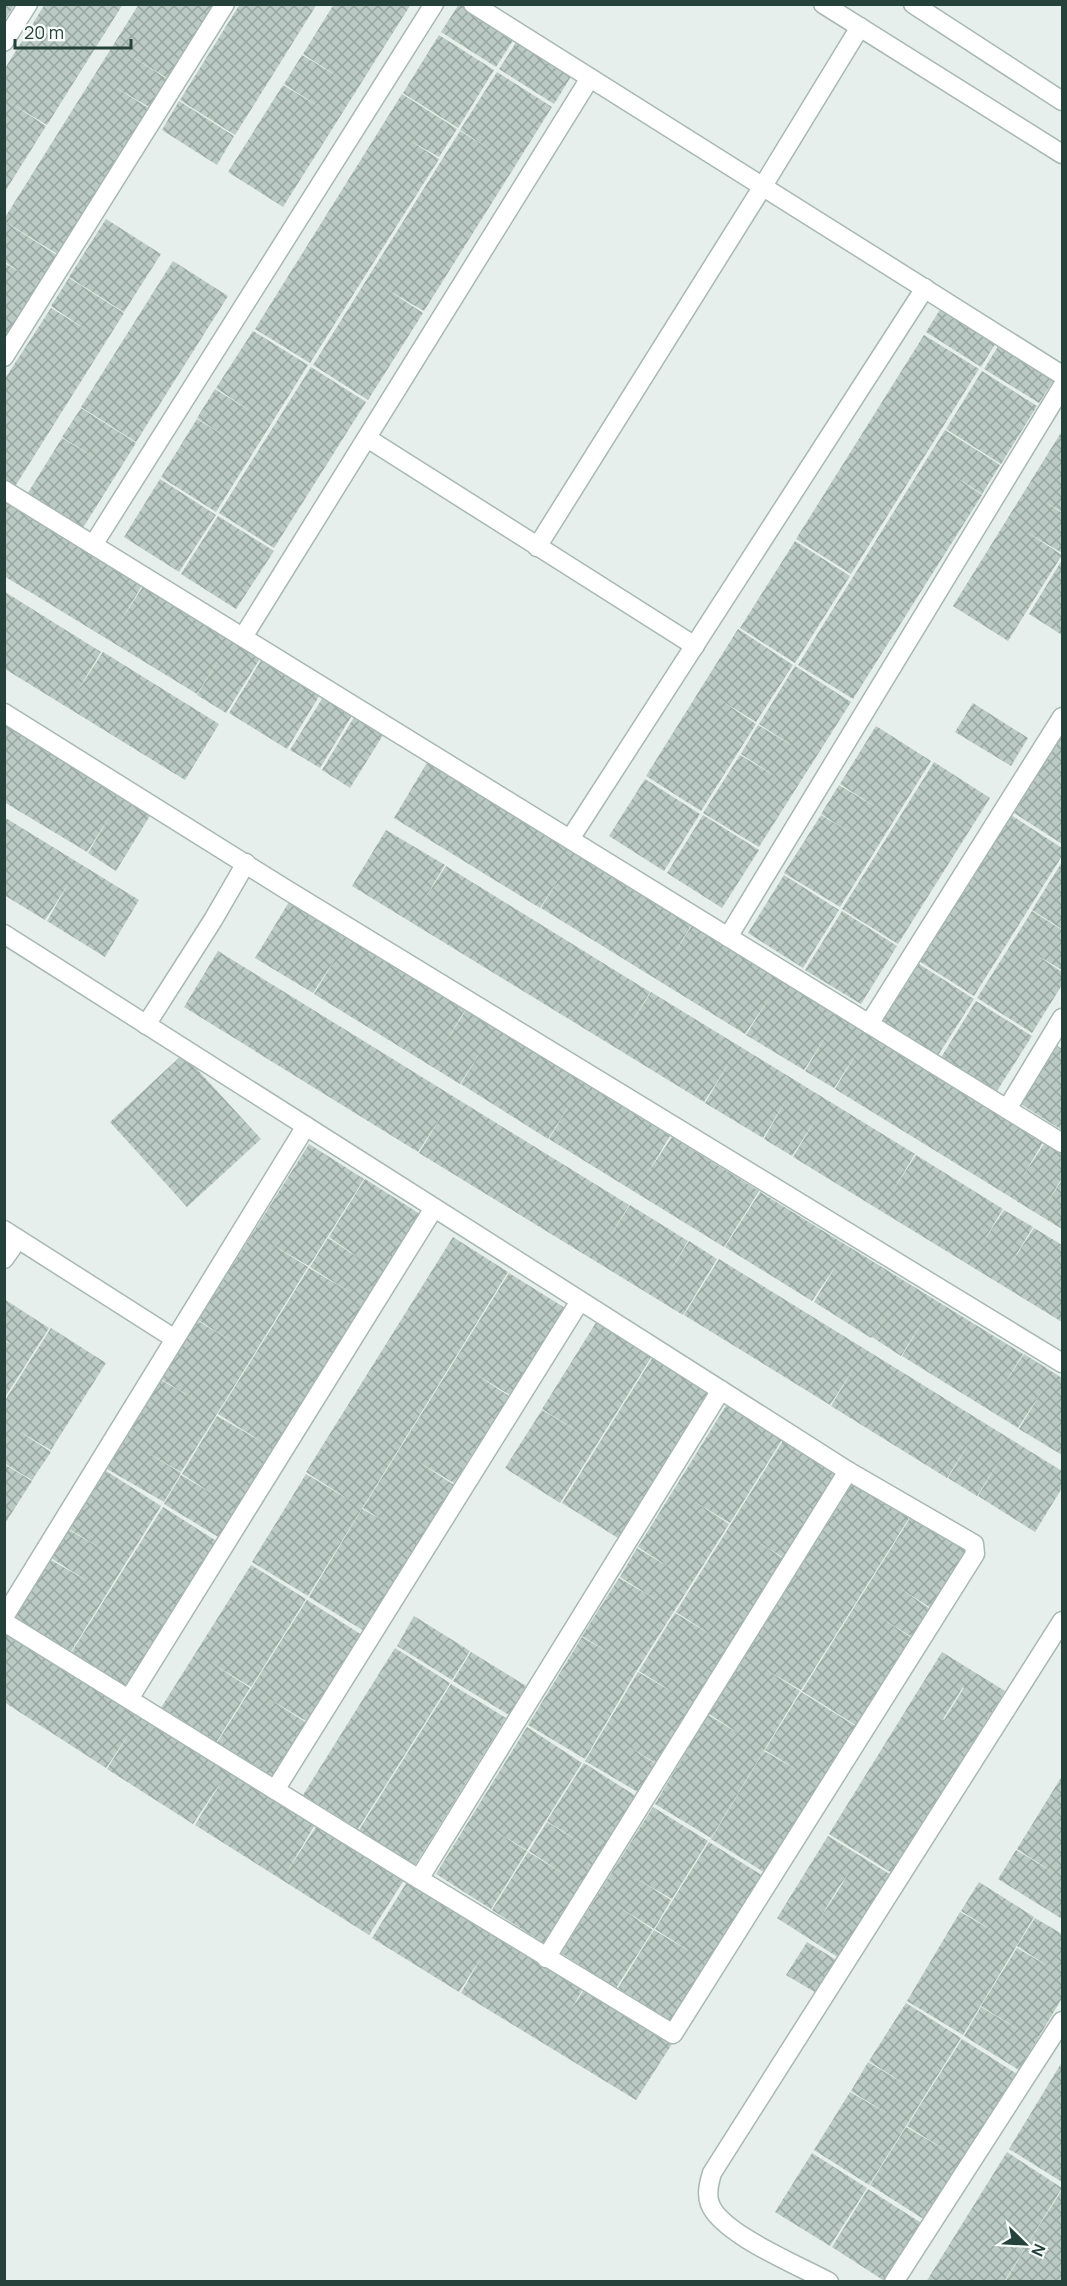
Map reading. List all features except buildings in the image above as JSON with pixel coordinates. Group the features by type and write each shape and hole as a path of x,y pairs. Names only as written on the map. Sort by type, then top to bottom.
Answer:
{"street":[{"path":"4,42 28,4"},
{"path":"4,357 225,4"},
{"path":"93,545 434,4"},
{"path":"473,4 1062,375"},
{"path":"823,4 1062,154"},
{"path":"913,4 1062,101"},
{"path":"537,547 860,27"},
{"path":"243,637 590,78"},
{"path":"570,839 925,288"},
{"path":"728,937 1062,387"},
{"path":"367,438 694,646"},
{"path":"4,490 1062,1143"},
{"path":"4,713 297,896 1062,1363"},
{"path":"870,1024 1062,717"},
{"path":"146,1025 213,920 246,863"},
{"path":"4,934 848,1471 975,1544 975,1554 969,1564 676,2031 671,2034 4,1622"},
{"path":"1007,1109 1062,1018"},
{"path":"4,1617 306,1126"},
{"path":"129,1699 434,1208"},
{"path":"4,1259 11,1234 175,1339"},
{"path":"275,1790 580,1301"},
{"path":"419,1879 721,1390"},
{"path":"546,1958 848,1471"},
{"path":"829,2282 732,2231 710,2205 707,2188 712,2173 1062,1621"},
{"path":"894,2282 1062,2022"}]}
